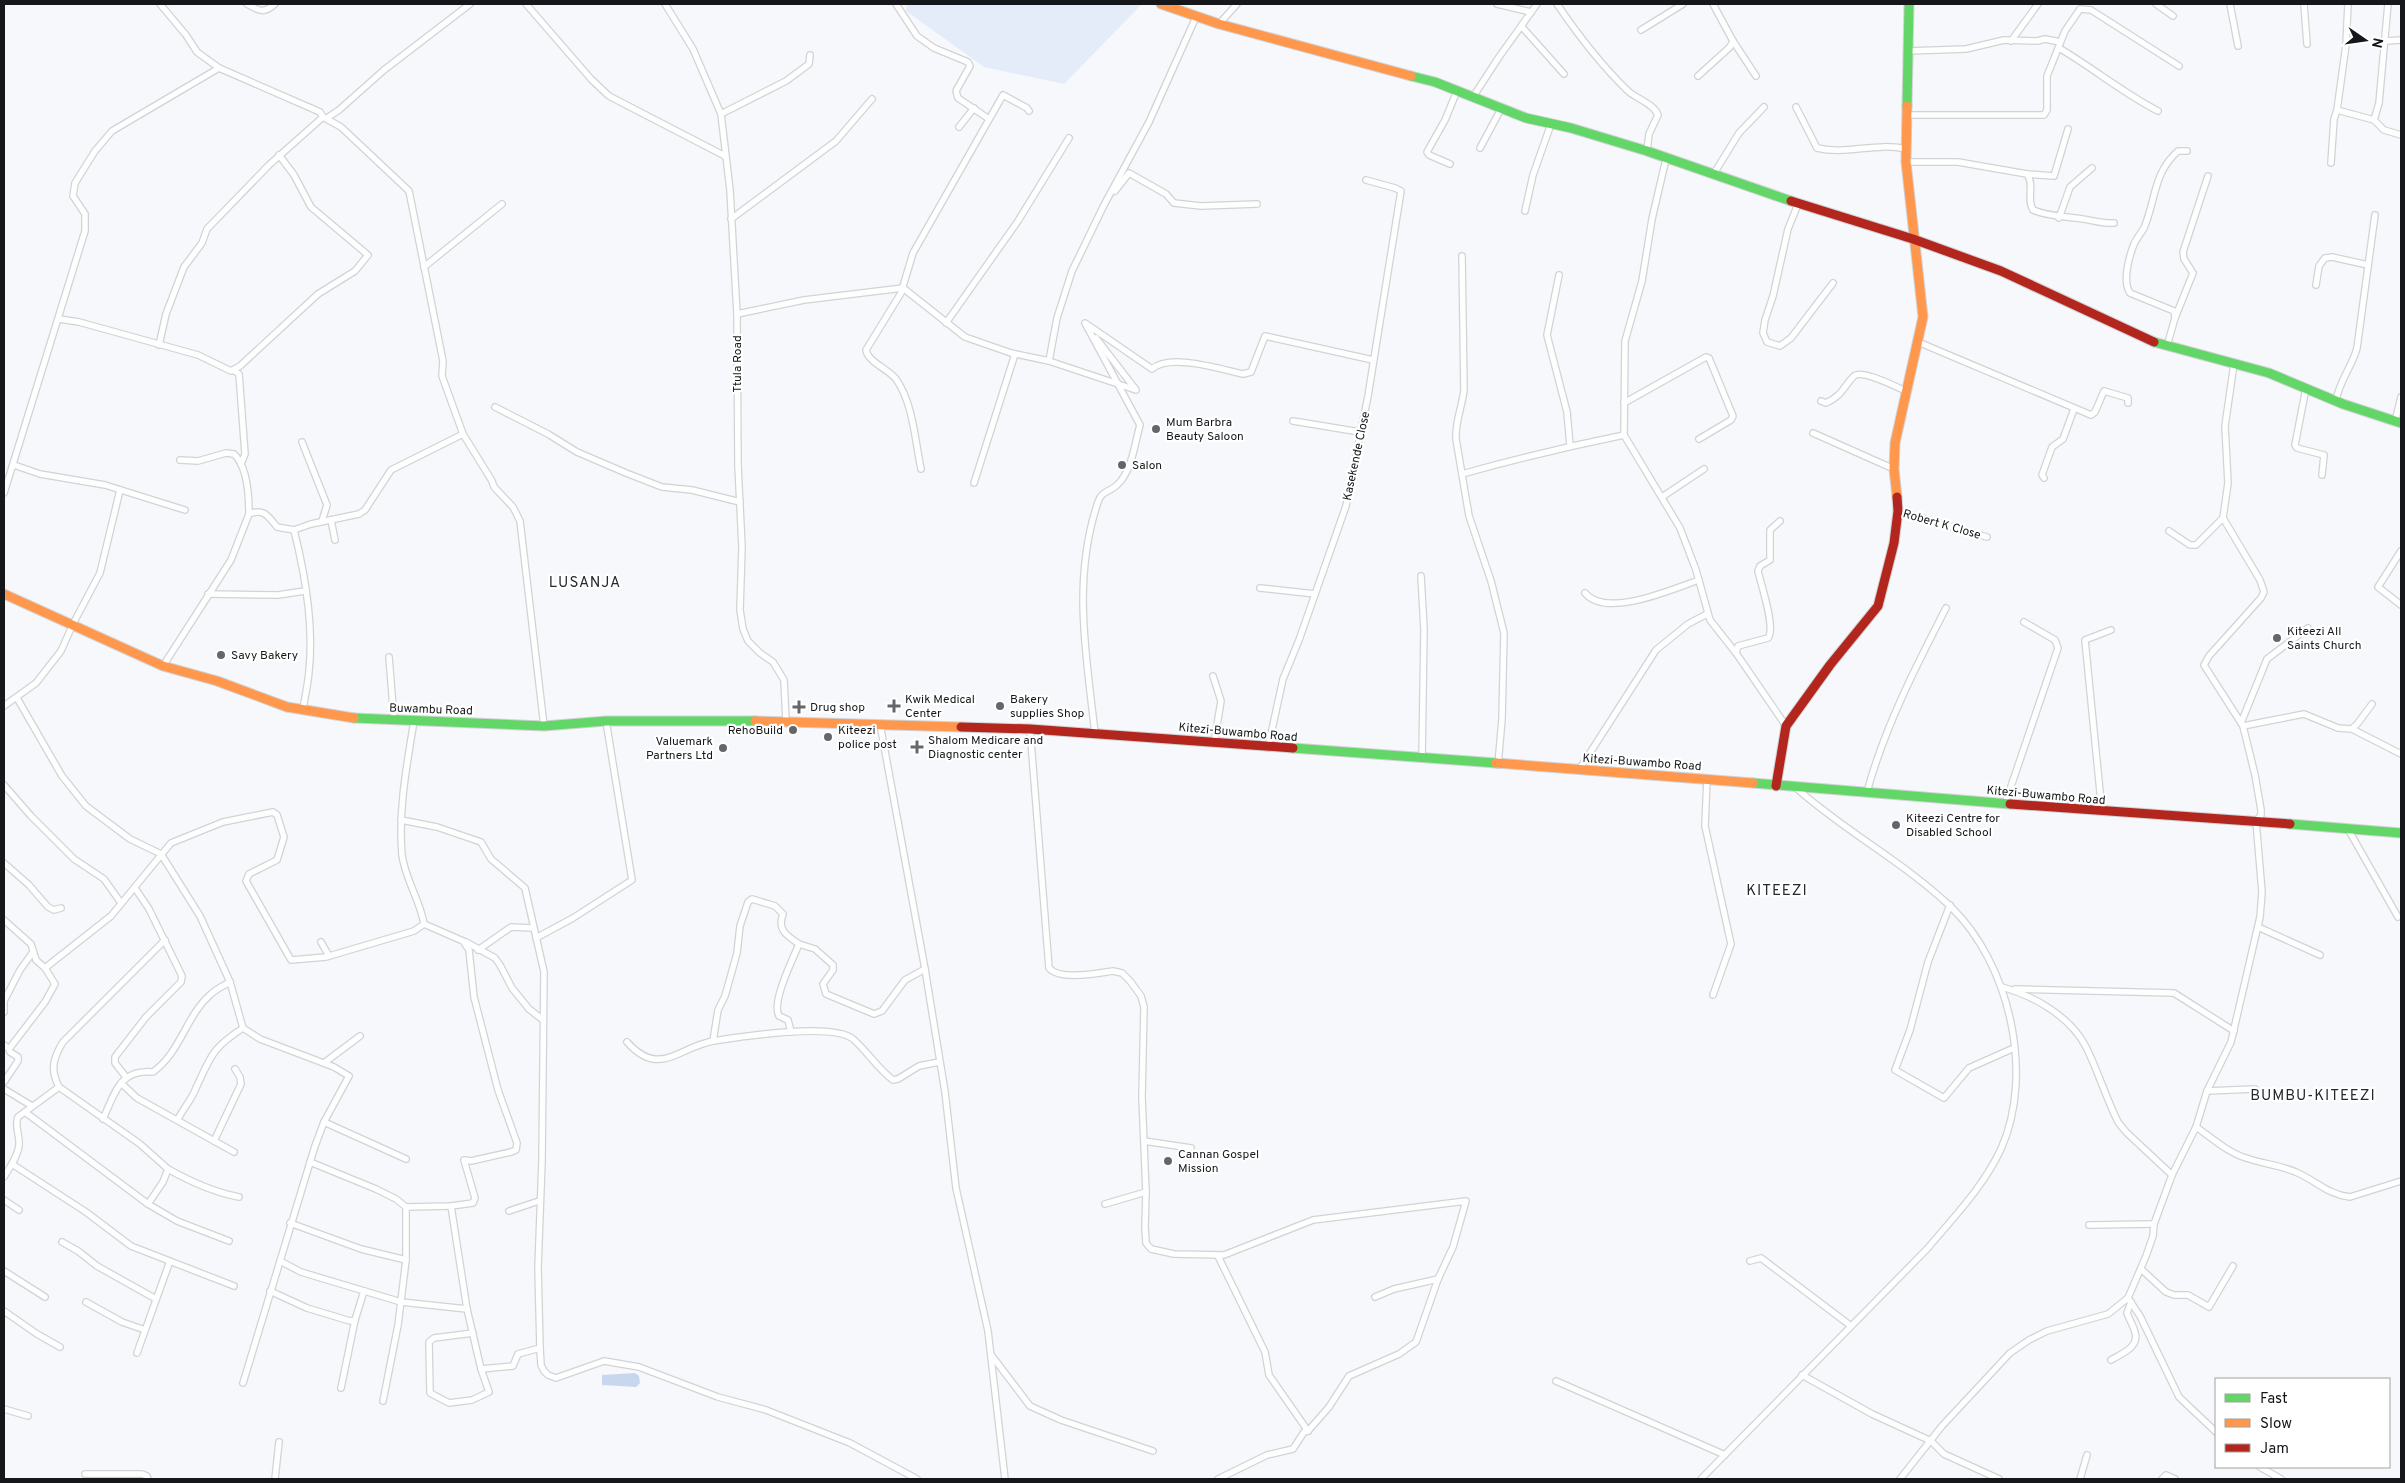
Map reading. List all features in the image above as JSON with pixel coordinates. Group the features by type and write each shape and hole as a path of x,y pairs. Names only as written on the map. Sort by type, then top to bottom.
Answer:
{"street":[{"path":"160,4 186,34 197,52 219,68 320,112 325,118 341,127 409,191 442,362 442,376 463,434 494,487 513,507 520,521 544,726"},
{"path":"247,4 260,11 269,10 275,4"},
{"path":"159,345 166,314 184,267 202,243 207,229 279,155 470,4"},
{"path":"526,4 591,79 610,96 725,156"},
{"name":"Ttula Road","path":"665,4 693,50 721,114 731,219 737,314 738,466 742,546 740,610 743,629 748,641 773,662 782,675 784,680 786,722"},
{"path":"896,4 917,36 934,48 968,62 970,66 956,90 958,98 989,119"},
{"path":"1161,4 1219,24 1435,82 1501,109 1647,151 1798,204 1913,239 2001,271 2167,346 2269,373 2336,401 2398,422 2401,397"},
{"path":"1219,24 1237,4"},
{"path":"1497,4 1531,12"},
{"path":"1473,97 1537,4"},
{"path":"1557,4 1581,39 1619,82 1631,93 1656,110 1658,115 1649,134 1647,151"},
{"path":"1641,30 1683,4"},
{"path":"1713,4 1733,41 1756,76"},
{"path":"1776,786 1786,726 1824,672 1878,606 1894,543 1898,511 1894,469 1895,443 1923,312 1913,239 1906,162 1909,4"},
{"path":"2011,40 2038,4"},
{"path":"2156,4 2173,16"},
{"path":"2230,4 2238,46"},
{"path":"2304,4 2307,44"},
{"path":"2331,162 2334,119 2337,110 2346,45 2348,4"},
{"path":"2374,120 2379,104 2388,4"},
{"path":"1906,115 2044,115 2047,110 2047,76 2060,45 2080,9 2088,9 2179,66"},
{"path":"1049,361 1065,290 1104,205 1149,122 1196,17"},
{"path":"1522,27 1564,74"},
{"path":"1908,51 1966,49 1998,41 2037,41 2045,39 2060,45 2125,94 2158,112"},
{"path":"2386,41 2401,40"},
{"path":"1698,76 1730,47 1733,41"},
{"path":"721,114 786,81 809,64 810,55"},
{"path":"4,493 85,231 85,214 73,196 75,182 95,151 112,131 219,68"},
{"path":"1450,164 1429,155 1427,152 1446,120 1457,91"},
{"path":"921,469 908,406 900,387 895,378 867,353 868,346 894,307 903,288 914,253 1003,95 1029,111"},
{"path":"731,219 836,141 872,99"},
{"path":"1714,175 1739,133 1764,107"},
{"path":"1796,107 1817,148 1833,151 1865,147 1906,149"},
{"path":"959,127 974,108"},
{"path":"1480,148 1501,109"},
{"path":"2337,110 2374,120 2384,130 2401,135"},
{"path":"1525,211 1533,175 1551,124"},
{"path":"1906,162 1958,162 2027,174 2054,176 2068,130"},
{"path":"946,323 1018,221 1069,138"},
{"path":"2175,318 2174,311 2130,293 2126,287 2126,279 2134,245 2144,227 2162,169 2178,151 2187,151"},
{"path":"233,370 318,294 355,271 368,255 311,206 294,175 279,155"},
{"path":"1666,159 1652,219 1642,281 1625,341 1624,435 1680,528 1699,580 1707,614 1786,726"},
{"path":"2059,218 2070,187 2092,168"},
{"path":"1104,205 1129,173 1166,194 1174,203 1201,206 1257,204"},
{"path":"2027,174 2031,184 2031,208 2059,218 2075,218 2103,224 2114,223"},
{"path":"2167,346 2175,318 2193,273 2184,259 2183,252 2208,176"},
{"name":"Kasekende Close","path":"1268,748 1283,678 1299,640 1346,506 1374,360 1400,191 1366,180"},
{"path":"424,267 502,204"},
{"path":"1798,204 1788,230 1773,296 1765,320 1763,333 1767,342 1780,346 1791,338 1833,283"},
{"path":"2336,401 2340,384 2353,361 2357,348 2375,215"},
{"path":"1462,256 1464,390 1462,406 1455,428 1469,516 1491,581 1504,634 1502,719 1498,765"},
{"path":"2316,286 2319,266 2325,258 2332,257 2368,265"},
{"path":"1559,275 1547,335 1567,412 1570,446"},
{"path":"737,314 804,300 903,288 965,337 1015,354 1049,361 1118,386 1136,390 1085,323"},
{"path":"59,319 72,320 198,355 239,374 245,454 240,464"},
{"path":"1085,323 1152,369 1158,363 1175,361 1243,374 1251,372 1264,336 1374,360"},
{"path":"1085,323 1140,425 1126,471 1118,485 1105,492 1098,501 1084,558 1082,613 1094,733"},
{"path":"1918,342 2074,409 2093,414 2106,390 2128,398 2128,404"},
{"path":"974,483 1015,354"},
{"path":"1624,403 1706,357 1709,358 1733,416 1731,420 1699,439"},
{"path":"2169,531 2190,545 2196,546 2223,518 2228,483 2225,426 2234,364"},
{"path":"1821,401 1826,403 1836,398 1855,374 1863,373 1906,392"},
{"path":"2306,388 2294,445 2297,448 2324,456 2322,475"},
{"path":"495,407 548,434 577,452 626,474 662,487 692,490 740,502"},
{"path":"2044,478 2042,475 2048,456 2052,448 2063,439 2074,409"},
{"path":"1292,421 1360,432"},
{"path":"1812,433 1894,469"},
{"path":"249,514 260,511 266,513 277,527 294,530 322,521 352,517 365,510 391,470 463,434"},
{"path":"1462,474 1509,461 1556,452 1570,446 1624,435"},
{"path":"302,442 327,505 322,521"},
{"path":"163,666 231,560 249,514 249,499 240,464 234,454 226,453 198,461 180,460"},
{"path":"11,470 14,465 40,474 105,485 185,510"},
{"path":"1662,497 1704,468"},
{"path":"4,706 36,683 53,664 61,651 72,624 100,573 120,490"},
{"name":"Robert K Close","path":"1898,511 1986,537"},
{"path":"2111,1360 2125,1352 2134,1342 2135,1332 2127,1313 2130,1300 2172,1175 2196,1127 2207,1091 2231,1042 2245,974 2253,953 2258,927 2262,892 2256,821 2261,815 2261,810 2255,775 2242,724 2204,665 2208,656 2261,598 2264,592 2260,580 2223,518"},
{"path":"331,520 335,540"},
{"path":"1736,653 1738,646 1768,638 1771,634 1758,571 1760,566 1770,560 1770,530 1780,521"},
{"path":"294,530 305,591 310,655 303,709"},
{"path":"2401,551 2378,587 2401,605"},
{"path":"1421,576 1424,629 1422,759"},
{"path":"1584,593 1591,600 1598,603 1635,601 1699,580"},
{"path":"1260,588 1315,594"},
{"path":"208,594 278,595 305,591"},
{"name":"Buwambu Road","path":"4,594 163,666 218,681 287,707 360,719 544,726 606,721 880,724"},
{"path":"1867,792 1872,774 1907,688 1946,608"},
{"path":"1579,770 1656,650 1688,624 1707,614"},
{"path":"2005,804 2058,648 2055,640 2024,622"},
{"path":"2242,724 2266,659 2308,628"},
{"path":"2102,812 2085,640 2111,630"},
{"path":"389,657 394,720"},
{"path":"1213,676 1221,701 1214,743"},
{"path":"17,698 62,776 86,806 130,839 161,854 200,916 230,982 243,1028 260,1039 347,1073 349,1078 324,1122 310,1162 243,1383"},
{"path":"2352,729 2372,704"},
{"path":"2242,724 2304,714 2338,728 2352,729 2401,754"},
{"path":"414,721 404,784 402,856 424,924 464,941 495,958 512,988 529,1009 543,1020"},
{"path":"536,938 573,918 632,880 606,721"},
{"path":"880,724 926,968 945,1092 956,1188 985,1317 1005,1479"},
{"name":"Kitezi-Buwambo Road","path":"880,724 1094,733 1268,748 1707,779 2102,812 2256,821 2401,833"},
{"path":"1030,729 1049,968 1053,973 1070,975 1118,972 1125,976 1141,996 1145,1011 1142,1056 1146,1192 1145,1239 1151,1249 1174,1254 1218,1256 1232,1253 1313,1220 1466,1201 1453,1246 1438,1279 1416,1342 1398,1354 1349,1376 1329,1407 1308,1431 1304,1432 1293,1449 1267,1456 1218,1479"},
{"path":"1707,779 1705,826 1731,944 1712,995"},
{"path":"4,785 31,816 74,858 104,879 121,904"},
{"path":"1701,1479 1927,1249 1986,1176 2001,1148 2009,1125 2014,1092 2014,1048 2002,987 1975,933 1950,906 1820,809 1795,787"},
{"path":"45,968 97,927 121,904 171,843 223,822 275,813 284,837 278,860 249,874 246,881 291,960 329,956 414,931 424,924"},
{"path":"402,820 436,827 480,842 491,859 525,888 533,928 540,947 544,972 542,1161 539,1201 538,1268 541,1365 548,1375 556,1378 604,1361 639,1367 718,1397 766,1410 842,1439 917,1479"},
{"path":"2348,829 2398,917"},
{"path":"4,863 29,884 48,906 54,910 61,908"},
{"path":"126,1077 115,1063 115,1057 146,1017 181,982 181,970 134,888"},
{"path":"712,1041 718,1010 725,996 737,953 740,926 748,902 756,900 775,906 783,914 780,924 781,931 799,944 815,949 833,965 833,970 823,984 826,994 874,1014 882,1011 905,980 926,968"},
{"path":"1950,906 1928,962 1910,1030 1895,1070 1944,1098 1969,1068 2014,1048"},
{"path":"4,920 32,944 36,960 54,980 53,988 7,1047 10,1052 18,1057 18,1061 4,1082"},
{"path":"478,950 511,927 533,928"},
{"path":"2258,927 2320,955"},
{"path":"165,940 63,1042 56,1053 52,1073 59,1087 140,1144 168,1169 219,1193 239,1197"},
{"path":"310,1162 376,1189 406,1206 452,1206 468,1204 474,1200 464,1160 479,1159 516,1150 517,1143 493,1075 474,997 468,950 464,941"},
{"path":"321,942 329,956"},
{"path":"791,1032 788,1020 779,1016 777,1009 781,990 799,944"},
{"path":"4,1012 6,988 34,952"},
{"path":"103,1119 126,1077 130,1073 141,1071 153,1072 160,1067 204,1001 217,989 230,982"},
{"path":"2002,987 2043,1005 2076,1031 2086,1048 2118,1122 2126,1132 2172,1175"},
{"path":"2010,989 2174,993 2234,1031"},
{"path":"178,1119 195,1091 206,1061 214,1051 243,1028"},
{"path":"627,1042 645,1058 665,1060 712,1041 791,1032 848,1036 895,1080 918,1066 939,1062"},
{"path":"324,1063 360,1036"},
{"path":"214,1141 241,1084 240,1077 235,1069"},
{"path":"122,1083 137,1098 178,1119 234,1152"},
{"path":"4,1178 20,1144 16,1122 18,1117 59,1087"},
{"path":"4,1089 32,1106"},
{"path":"2207,1091 2255,1089"},
{"path":"25,1112 148,1204 183,1224 229,1241"},
{"path":"324,1122 406,1159"},
{"path":"2196,1127 2235,1154 2287,1168 2323,1189 2343,1196 2350,1197 2401,1181"},
{"path":"1144,1141 1191,1148"},
{"path":"12,1164 86,1212 131,1246 234,1286"},
{"path":"148,1204 168,1169"},
{"path":"1105,1204 1146,1192"},
{"path":"4,1200 19,1210"},
{"path":"509,1211 539,1201"},
{"path":"384,1401 406,1260 406,1206"},
{"path":"452,1206 467,1309 473,1332 481,1368 489,1392 472,1400 448,1404 430,1393 429,1342 434,1338 473,1332"},
{"path":"290,1223 361,1248 406,1260"},
{"path":"2089,1225 2154,1224"},
{"path":"62,1242 78,1251 96,1266 156,1299"},
{"path":"1218,1256 1265,1352 1269,1375 1308,1431"},
{"path":"1750,1261 1761,1258 1851,1326"},
{"path":"137,1353 170,1261"},
{"path":"280,1261 301,1272 400,1302 467,1309"},
{"path":"2141,1269 2166,1292 2174,1295 2188,1295 2209,1307 2233,1266"},
{"path":"4,1271 45,1297"},
{"path":"1375,1297 1394,1289 1438,1279"},
{"path":"341,1388 355,1320 364,1291"},
{"path":"270,1292 307,1308 350,1321 355,1320"},
{"path":"2130,1300 2140,1316 2179,1397 2215,1431"},
{"path":"1900,1479 1976,1388 2016,1349 2047,1331 2108,1314 2130,1300"},
{"path":"86,1302 122,1322 146,1330"},
{"path":"4,1310 37,1334 60,1346"},
{"path":"481,1368 513,1366 518,1354 540,1348"},
{"path":"991,1354 1030,1406 1061,1420 1154,1451"},
{"path":"1802,1375 1872,1414 1931,1441 1944,1454 1999,1479"},
{"path":"1556,1381 1725,1455"},
{"path":"4,1409 28,1416"},
{"path":"275,1479 279,1442"},
{"path":"2080,1479 2087,1455"},
{"path":"2262,1468 2281,1479"},
{"path":"85,1474 142,1474 147,1476 148,1479"},
{"path":"2162,1479 2166,1475 2176,1479"}],"shaded area":[{"path":"908,4 1142,4 1064,84 984,67 906,11"}],"water":[{"path":"635,1373 639,1376 640,1383 636,1387 602,1385 602,1375"}],"traffic: fast":[{"path":"1907,106 1909,4"},
{"path":"1411,76 1435,82 1526,118 1571,128 1647,151 1791,201"},
{"path":"2154,342 2269,373 2343,404 2401,423"},
{"path":"354,718 544,726 606,721 755,721"},
{"path":"1293,748 1496,763"},
{"path":"1753,783 2010,804"},
{"path":"2290,824 2401,833"}],"traffic: slow":[{"path":"1161,4 1219,24 1411,76"},
{"path":"1897,497 1894,469 1895,443 1923,317 1906,162 1907,106"},
{"path":"4,594 163,666 217,681 287,707 354,718"},
{"path":"755,721 961,727"},
{"path":"1496,763 1753,783"}],"traffic: jam":[{"path":"1791,201 1913,239 2001,271 2154,342"},
{"path":"1776,786 1786,726 1830,665 1878,606 1894,543 1898,511 1897,497"},
{"path":"961,727 1030,729 1293,748"},
{"path":"2010,804 2290,824"}],"place":[{"name":"Mum Barbra Beauty Saloon","path":"1156,429"},
{"name":"Salon","path":"1122,465"},
{"name":"Kiteezi All Saints Church","path":"2277,638"},
{"name":"Savy Bakery","path":"221,655"},
{"name":"Kwik Medical Center","path":"894,706"},
{"name":"Bakery supplies Shop","path":"1000,706"},
{"name":"Drug shop","path":"799,707"},
{"name":"RehoBuild","path":"793,730"},
{"name":"Kiteezi police post","path":"828,737"},
{"name":"Shalom Medicare and Diagnostic center","path":"917,747"},
{"name":"Valuemark Partners Ltd","path":"723,748"},
{"name":"Kiteezi Centre for Disabled School","path":"1896,825"},
{"name":"Cannan Gospel Mission","path":"1168,1161"}],"district":[{"name":"LUSANJA","path":"585,582"},
{"name":"KITEEZI","path":"1777,890"},
{"name":"BUMBU-KITEEZI","path":"2313,1095"}]}
